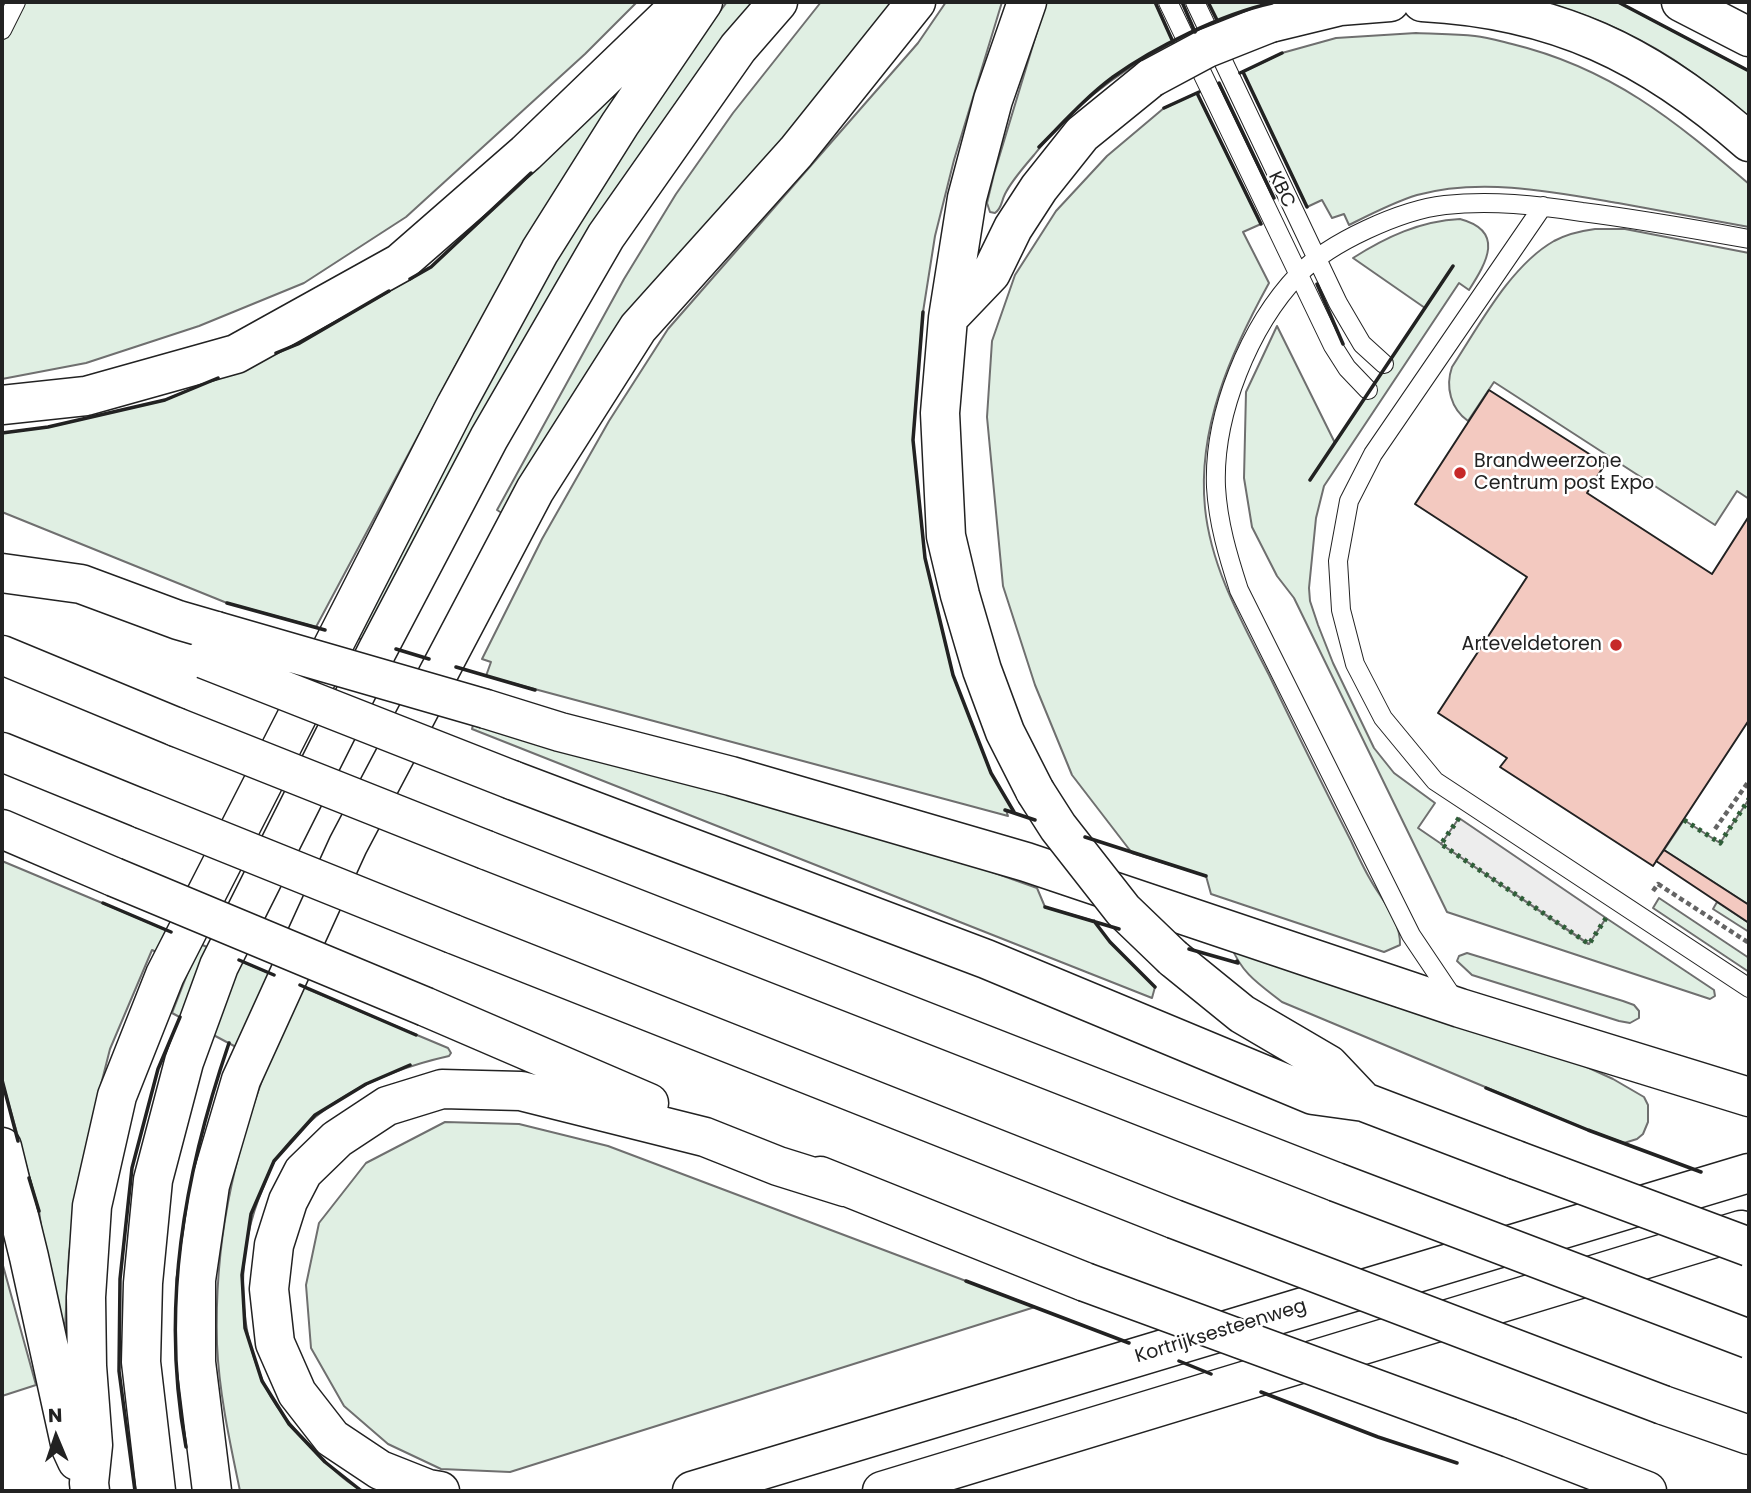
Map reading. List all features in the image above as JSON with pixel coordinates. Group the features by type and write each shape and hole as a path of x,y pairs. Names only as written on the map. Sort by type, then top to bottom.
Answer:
{"main road":[{"path":"2,405 86,396 236,354 400,263 526,153 683,2"},
{"path":"90,1487 93,1445 86,1366 86,1297 92,1206 117,1096 165,975 456,405 540,251 620,124 703,2"},
{"path":"156,1491 141,1362 143,1283 153,1180 184,1062 219,966 377,651 464,485 586,271 607,236 738,48 778,2"},
{"path":"212,1491 196,1362 196,1280 210,1185 241,1080 348,845 535,490 638,328 796,152 916,2"},
{"path":"1027,2 993,100 967,198 948,318 940,413 946,536 982,670 1005,732 1035,791 1058,827 1123,910 1173,958 1242,1014 1329,1065 1364,1102"},
{"path":"948,318 991,273 1013,228 1039,188 1082,134 1151,78 1207,48 1270,23 1340,6 1390,2"},
{"path":"1422,2 1463,4 1535,18 1595,39 1656,70 1716,113 1749,142"},
{"path":"1681,2 1749,37"},
{"path":"2,573 210,645 512,780 986,960 1313,1095 1364,1102 1749,1247"},
{"path":"210,645 486,709 560,732 731,776 1026,862 1460,1007 1749,1097"},
{"path":"2,655 486,850 1336,1182 1749,1339"},
{"path":"2,752 453,934 1174,1219 1663,1405 1749,1435"},
{"path":"2,829 845,1187 1085,1282 1647,1491"},
{"path":"440,1491 380,1470 332,1438 297,1393 275,1343 269,1289 274,1245 288,1201 303,1172 337,1139 387,1106 442,1090 521,1091 705,1137 778,1166 845,1187"},
{"path":"2,1147 71,1448 90,1487"},
{"name":"Kortrijksesteenweg","path":"692,1491 1749,1173"},
{"path":"882,1491 1749,1227"}],"lane":[{"path":"2,30 16,2"},
{"name":"KBC","path":"1168,2 1333,345 1347,368 1368,390"},
{"name":"KBC","path":"1195,2 1338,303 1362,344 1384,364"},
{"path":"1460,1007 1411,934 1239,590 1223,539 1216,485 1221,431 1238,372 1265,317 1298,275 1317,259 1357,235 1407,212 1443,205 1485,202 1543,206 1749,239"},
{"path":"1543,206 1373,454 1349,501 1338,561 1342,610 1355,663 1383,718 1435,781 1749,988"}],"path":[{"path":"1715,829 1749,781"}],"green space":[{"path":"2,2 637,2 585,54 406,217 304,283 199,326 86,363 2,379"},
{"path":"727,2 760,2 364,640 354,637 501,348 649,104"},
{"path":"821,2 903,2 505,515 497,510 624,279 676,194 733,113"},
{"path":"946,2 1002,2 954,160 935,236 923,312 913,440 925,558 953,675 991,773 1014,812 1006,810 1008,816 486,676 491,662 482,659 542,539 609,421 668,329 918,43"},
{"path":"1046,2 1155,2 1173,42 1134,65 1080,105 1048,137 1018,174 997,211 990,212 987,203 994,174"},
{"path":"1208,2 1276,2 1217,21"},
{"path":"1542,2 1618,2 1749,71 1749,118 1697,76 1656,49 1600,21"},
{"path":"1416,33 1468,35 1498,40 1548,54 1611,82 1667,118 1749,184 1749,227 1518,188 1467,187 1417,195 1349,225 1344,214 1332,218 1322,200 1307,207 1243,72 1282,53 1336,38"},
{"path":"634,74 464,350 316,627 227,603 2,512 2,433 48,427 165,400 298,344 431,267 519,186 628,76"},
{"path":"1197,93 1261,224 1243,232 1269,283 1230,363 1212,420 1204,478 1208,530 1238,615 1362,865 1394,919 1400,945 1384,952 1211,894 1206,876 1132,853 1072,775 1035,685 1003,586 987,417 992,341 1015,275 1056,211 1107,156 1164,108"},
{"path":"1460,219 1474,224 1483,231 1487,239 1488,248 1482,269 1469,290 1459,283 1324,486 1316,518 1310,601 1333,663 1374,748 1394,773 1435,803 1418,828 1588,944 1606,918 1714,990 1715,996 1710,999 1447,912 1294,598 1277,576 1252,527 1244,478 1246,392 1277,326 1335,443 1425,308 1353,258 1404,231 1445,220"},
{"path":"1595,229 1625,229 1749,253 1749,499 1737,491 1715,525 1494,382 1468,421 1457,410 1451,397 1449,382 1452,367 1497,298 1523,265 1564,236"},
{"path":"474,721 908,842 1037,888 1045,907 1094,921 1110,942 1155,987 1152,998 472,729"},
{"path":"1749,799 1749,905 1664,850 1684,820 1720,843"},
{"path":"2,861 448,1048 451,1053 449,1056 399,1070 376,1080 331,1105 311,1121 274,1162 254,1211 248,1235 244,1259 244,1308 254,1356 266,1389 284,1416 323,1460 343,1478 364,1491 240,1491 225,1418 218,1362 219,1271 228,1201 236,1167 268,1064 172,1013 190,967 152,950 110,1049 94,1112 79,1185 69,1254 65,1328 47,1269 39,1211 2,1080"},
{"path":"1659,898 1749,958 1749,972 1653,908"},
{"path":"1717,902 1749,923 1749,932 1713,909"},
{"path":"1231,946 1567,1058 1644,1097 1648,1105 1648,1122 1643,1134 1624,1143 1588,1130 1282,1002 1246,971"},
{"path":"1467,953 1634,1005 1639,1011 1639,1018 1630,1023 1619,1021 1472,975 1457,961 1459,956"},
{"path":"445,1122 519,1124 608,1146 1035,1307 510,1472 441,1469 388,1444 344,1406 311,1348 306,1285 319,1223 366,1163"},
{"path":"2,1262 36,1385 2,1396"}],"shaded area":[{"path":"1459,818 1606,918 1589,944 1441,844"}],"building":[{"name":"Arteveldetoren","path":"1489,390 1605,464 1587,493 1712,574 1749,516 1749,720 1653,866 1500,767 1507,758 1438,713 1527,577 1415,504"},
{"path":"1664,850 1749,905 1749,923 1656,861"}],"hedge":[{"path":"1684,820 1720,843 1749,799"},
{"path":"1459,818 1441,844 1589,944 1606,918"}],"wall":[{"path":"1155,2 1173,42"},
{"path":"1182,2 1195,32"},
{"path":"1208,2 1217,20"},
{"path":"1618,2 1749,71"},
{"path":"1039,147 1093,93 1130,66 1211,23 1272,3"},
{"path":"1240,73 1282,53"},
{"path":"1243,72 1307,207"},
{"path":"1219,83 1274,198"},
{"path":"1164,108 1199,92"},
{"path":"1197,93 1261,224"},
{"path":"410,279 431,267 531,173"},
{"path":"1310,480 1453,266"},
{"path":"1317,284 1343,344"},
{"path":"276,353 298,344 389,291"},
{"path":"923,312 913,440 925,558 953,675 991,773 1014,812"},
{"path":"2,433 48,427 165,400 218,378"},
{"path":"227,603 325,630"},
{"path":"396,649 429,659"},
{"path":"456,667 535,690"},
{"path":"1005,810 1035,820"},
{"path":"1085,837 1206,876"},
{"path":"103,903 171,932"},
{"path":"1045,907 1119,929"},
{"path":"1094,921 1110,942 1155,987"},
{"path":"1189,949 1238,963 1237,961"},
{"path":"239,960 274,975"},
{"path":"300,985 416,1035"},
{"path":"135,1491 119,1371 120,1279 132,1168 158,1069 180,1017"},
{"path":"186,1447 175,1344 181,1242 200,1142 229,1043"},
{"path":"359,1489 325,1462 289,1424 262,1381 245,1328 242,1275 251,1214 274,1161 315,1115 366,1084 410,1065"},
{"path":"2,1080 18,1141"},
{"path":"1486,1088 1701,1172"},
{"path":"29,1178 39,1211"},
{"path":"966,1281 1129,1343"},
{"path":"1179,1361 1211,1374"},
{"path":"1261,1392 1378,1437 1457,1463"}],"place":[{"name":"Brandweerzone Centrum post Expo","path":"1460,473"},
{"name":"Arteveldetoren","path":"1616,645"}]}
